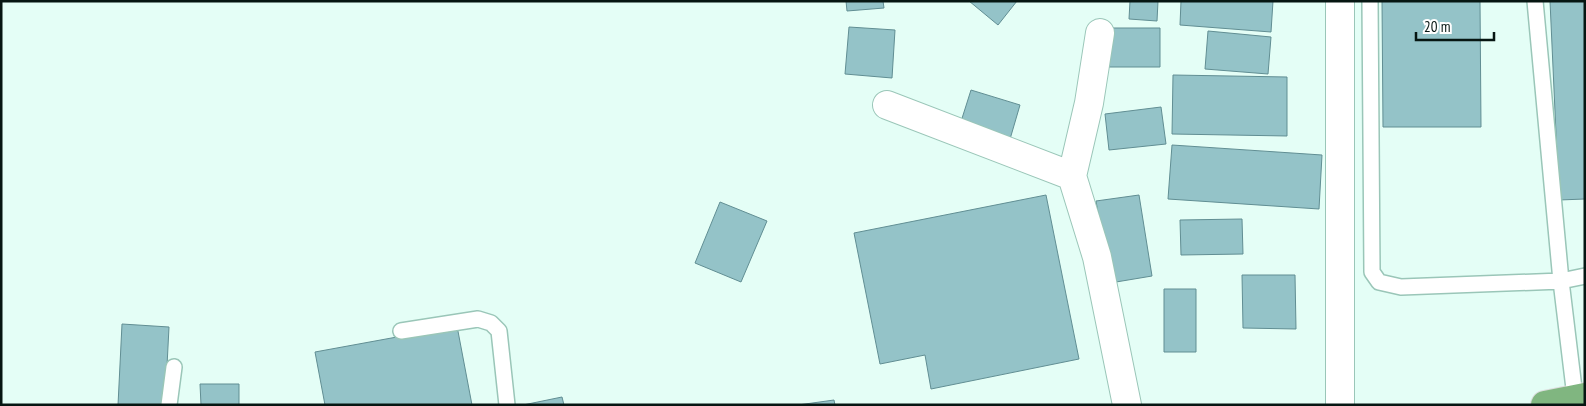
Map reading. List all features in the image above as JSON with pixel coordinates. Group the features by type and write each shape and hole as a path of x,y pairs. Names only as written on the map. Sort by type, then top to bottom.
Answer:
{"highway":[{"path":"1545,405 1578,400"}],"street":[{"path":"1340,1 1340,405"},
{"path":"1100,33 1089,103 1072,176 1096,257 1127,405"},
{"path":"887,105 1072,176"}],"lane":[{"path":"1370,1 1372,272 1379,282 1401,287 1561,281 1585,276"},
{"path":"1535,1 1561,281 1578,400"},
{"path":"401,331 478,319 490,322 499,331 507,405"},
{"path":"169,405 174,367"}],"building":[{"path":"846,1 883,1 884,8 847,11"},
{"path":"969,1 1017,1 998,25"},
{"path":"1130,1 1158,1 1157,21 1129,19"},
{"path":"1181,1 1273,1 1271,32 1180,25"},
{"path":"1382,1 1480,1 1481,127 1383,127"},
{"path":"1550,1 1585,1 1585,199 1559,200"},
{"path":"849,27 895,30 892,78 845,74"},
{"path":"1105,28 1160,28 1160,67 1106,67"},
{"path":"1208,31 1271,37 1268,74 1205,69"},
{"path":"1173,75 1287,77 1287,136 1172,134"},
{"path":"971,90 1020,105 1008,146 958,131"},
{"path":"1161,107 1166,144 1109,150 1105,114"},
{"path":"1172,145 1322,155 1319,209 1168,199"},
{"path":"1046,195 1079,359 931,389 925,355 880,364 854,233"},
{"path":"1139,195 1152,276 1110,283 1096,201"},
{"path":"720,202 767,221 741,282 695,263"},
{"path":"1242,219 1243,254 1181,255 1180,220"},
{"path":"1242,275 1295,275 1296,329 1243,328"},
{"path":"1164,289 1196,289 1196,352 1164,352"},
{"path":"122,324 169,327 165,405 118,405"},
{"path":"457,326 472,405 325,405 315,352"},
{"path":"200,384 239,384 239,405 201,405"},
{"path":"562,397 564,405 523,405"},
{"path":"834,400 835,405 798,405"}]}
